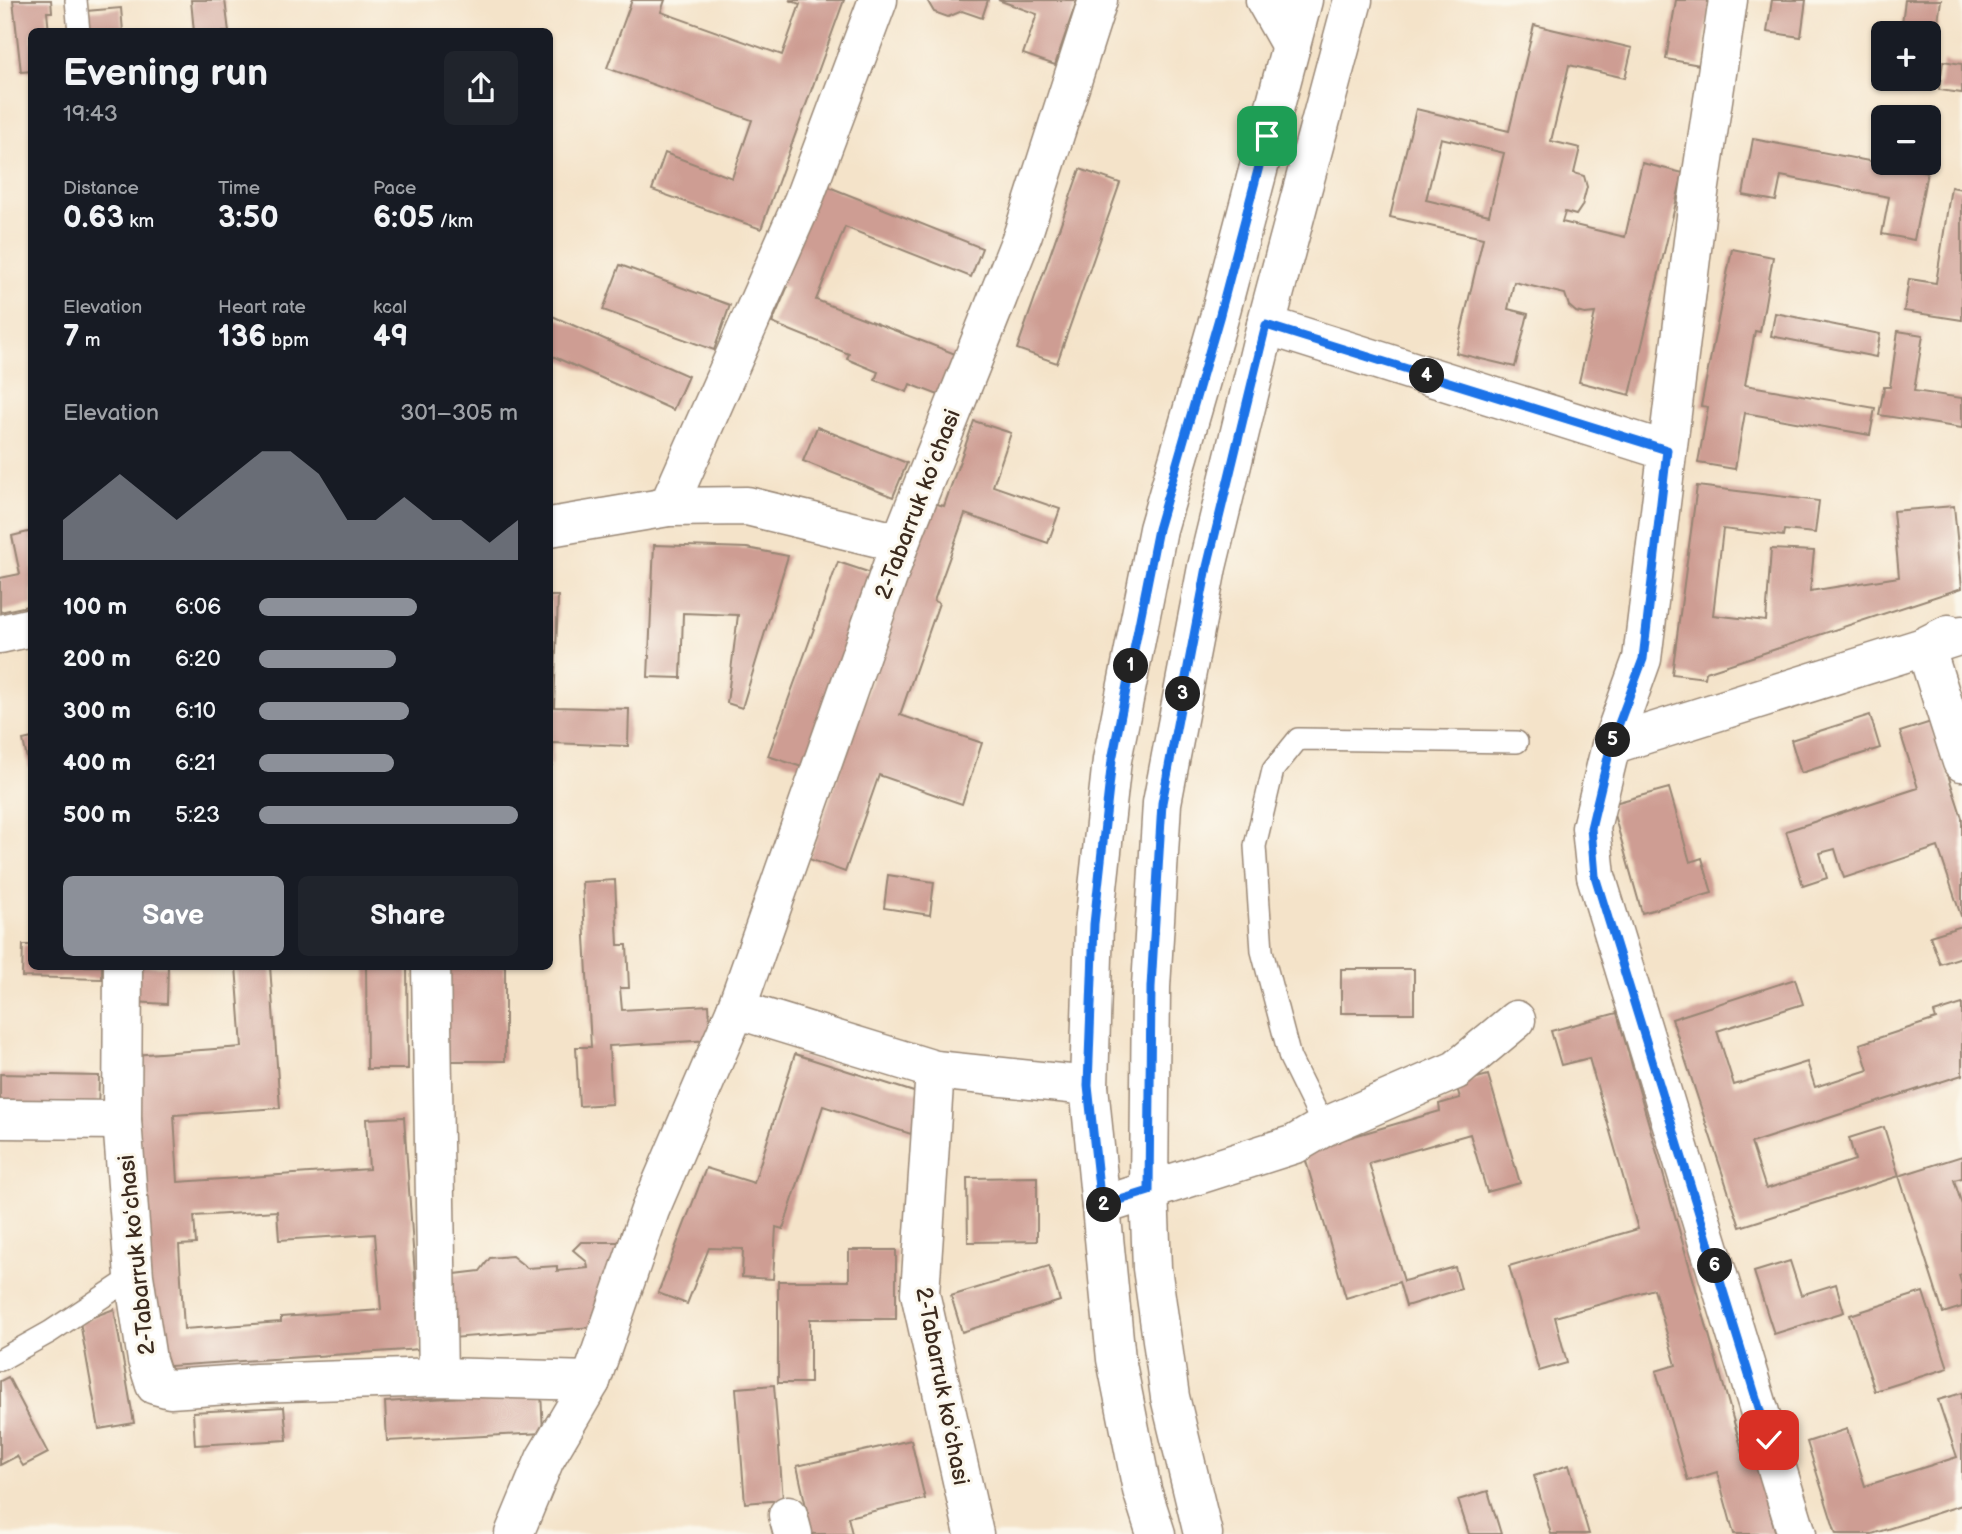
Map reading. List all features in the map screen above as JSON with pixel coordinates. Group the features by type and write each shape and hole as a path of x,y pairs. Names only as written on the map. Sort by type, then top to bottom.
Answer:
{"street":[{"path":"668,507 803,201 878,0"},
{"name":"2-Tabarruk koʻchasi","path":"514,1534 545,1459 591,1381 650,1210 736,1009 900,544 1023,234 1098,0"},
{"path":"1265,0 1291,46"},
{"path":"1156,1534 1142,1490 1116,1359 1088,1086 1094,924 1114,746 1158,529 1219,318 1303,0"},
{"path":"1203,1534 1170,1397 1152,1268 1149,1191 1151,987 1162,803 1207,567 1266,325 1353,0"},
{"path":"1728,0 1698,200 1643,659 1611,745 1591,828 1595,876 1797,1534"},
{"path":"1266,325 1667,450"},
{"path":"553,526 668,507 747,506 900,544"},
{"path":"1925,646 1962,627"},
{"path":"0,634 28,628"},
{"path":"1611,745 1962,635"},
{"path":"1925,646 1962,762"},
{"name":"2-Tabarruk koʻchasi","path":"123,970 122,1120 134,1276 147,1360 155,1385 170,1389 256,1383 438,1377 591,1381"},
{"path":"431,970 438,1377"},
{"path":"736,1009 935,1070 1088,1086"},
{"path":"1101,1206 1295,1144 1324,1127 1456,1070 1516,1020"},
{"name":"2-Tabarruk koʻchasi","path":"935,1070 920,1293 974,1534"},
{"path":"0,1119 122,1120"},
{"path":"535,1534 554,1479 545,1459"}],"lane":[{"path":"76,0 79,28"},
{"path":"1324,1127 1290,1058 1262,951 1255,845 1273,769 1298,738 1517,742"},
{"path":"0,1360 50,1332 134,1276"}],"building":[{"path":"13,0 51,0 52,12 47,12 49,28 28,28 28,71 21,72"},
{"path":"191,0 225,0 228,28 194,28"},
{"path":"632,0 665,0 661,12 782,55 800,4 789,0 844,0 761,229 652,190 665,153 732,178 752,120 607,68"},
{"path":"927,0 988,0 982,18 962,11 948,17 934,12"},
{"path":"998,0 1077,0 1055,65 1023,54 1037,14"},
{"path":"1676,0 1711,0 1700,65 1666,59"},
{"path":"1772,0 1806,0 1801,37 1767,32"},
{"path":"1905,0 1941,0 1938,21 1902,21"},
{"path":"121,8 123,28 88,28 86,11"},
{"path":"1534,25 1632,48 1625,78 1569,65 1551,141 1580,148 1574,173 1584,176 1587,187 1582,206 1576,215 1565,212 1562,222 1625,237 1642,163 1683,173 1630,395 1579,382 1595,313 1576,312 1569,306 1565,294 1514,282 1508,309 1528,314 1515,367 1456,353 1483,238 1390,217 1416,109 1509,131","holes":["1441,138 1504,153 1489,215 1426,200"]},
{"path":"1943,61 1962,64 1962,93 1941,90"},
{"path":"1753,139 1871,161 1871,175 1926,175 1914,240 1882,234 1889,197 1781,176 1776,201 1743,195"},
{"path":"1080,169 1120,183 1057,363 1017,349"},
{"path":"819,183 982,248 971,277 845,227 816,300 958,355 941,396 910,384 907,392 875,380 878,372 847,359 849,354 772,323 787,288 779,285"},
{"path":"1951,187 1962,189 1962,320 1904,311 1909,279 1936,283"},
{"path":"1732,249 1773,257 1760,332 1755,331 1745,385 1875,408 1870,435 1745,413 1735,469 1698,463 1708,407 1701,406"},
{"path":"620,265 730,305 714,350 603,310"},
{"path":"1775,313 1880,334 1876,357 1771,336"},
{"path":"553,316 688,376 673,410 553,356"},
{"path":"1898,331 1923,335 1914,391 1962,398 1962,428 1879,415 1884,387 1890,387"},
{"path":"974,421 1011,433 993,486 1060,509 1048,543 965,514 934,601 939,603 900,715 982,743 962,804 879,775 845,872 809,859 933,503 944,506"},
{"path":"817,427 907,463 893,497 803,461"},
{"path":"1697,486 1819,501 1815,533 1784,530 1783,536 1723,529 1713,615 1766,621 1771,549 1814,551 1810,591 1899,577 1893,511 1954,506 1962,588 1706,672 1705,678 1672,674"},
{"path":"28,532 28,606 0,612 0,578 20,574 12,536"},
{"path":"654,545 747,548 788,556 742,708 727,703 738,615 683,613 681,678 648,677"},
{"path":"838,562 874,574 805,768 768,756"},
{"path":"553,596 558,596 554,707 629,709 628,746 553,743"},
{"path":"1870,715 1880,748 1801,773 1791,740"},
{"path":"1931,722 1962,818 1962,919 1938,847 1844,878 1835,849 1820,853 1827,878 1803,886 1786,831 1918,788 1900,732"},
{"path":"28,739 28,763 23,740"},
{"path":"1669,788 1690,862 1702,858 1712,893 1642,913 1611,804"},
{"path":"888,875 934,882 930,915 884,908"},
{"path":"615,880 618,945 627,945 629,988 620,988 622,1010 709,1005 711,1040 609,1046 612,1104 579,1106 576,1047 591,1047 582,882"},
{"path":"1962,926 1962,957 1940,964 1930,936"},
{"path":"23,945 28,945 28,970 102,970 102,979 22,977"},
{"path":"1341,969 1414,969 1414,1013 1341,1013"},
{"path":"136,970 168,970 167,1004 134,1002"},
{"path":"236,970 270,970 280,1108 174,1115 178,1182 369,1169 366,1119 404,1117 420,1349 155,1367 133,1055 242,1047","holes":["277,1211 279,1240 375,1234 381,1310 281,1317 281,1322 184,1329 179,1245 196,1244 194,1216"]},
{"path":"366,970 407,970 408,1069 367,1069"},
{"path":"443,970 505,970 505,1061 443,1061"},
{"path":"1795,979 1803,1004 1717,1031 1734,1085 1807,1062 1815,1087 1868,1070 1860,1044 1936,1019 1934,1013 1962,1004 1962,1075 1751,1143 1766,1189 1855,1160 1849,1138 1884,1127 1899,1176 1740,1227 1672,1019"},
{"path":"1617,1013 1746,1464 1756,1461 1776,1534 1734,1534 1717,1472 1688,1481 1656,1371 1676,1365 1654,1289 1555,1317 1567,1363 1539,1371 1509,1266 1638,1229 1589,1058 1561,1065 1551,1031"},
{"path":"795,1054 923,1095 911,1134 823,1106 783,1229 776,1227 773,1279 742,1277 743,1249 709,1248 687,1304 658,1293 706,1168 754,1183"},
{"path":"0,1074 99,1076 98,1114 0,1111"},
{"path":"1488,1075 1520,1183 1487,1192 1470,1134 1369,1163 1404,1281 1455,1267 1461,1289 1406,1306 1399,1282 1346,1298 1303,1151 1440,1111 1439,1104 1460,1098 1456,1084"},
{"path":"1962,1156 1962,1178 1954,1180 1962,1205 1962,1274 1959,1275 1962,1307 1943,1313 1899,1176"},
{"path":"1037,1177 1037,1241 968,1242 967,1178"},
{"path":"581,1242 623,1242 593,1327 452,1338 447,1275 480,1271 490,1258 512,1256 527,1268 557,1266 557,1271 588,1268 587,1262 573,1250"},
{"path":"849,1250 896,1250 896,1319 810,1319 810,1383 778,1383 778,1281 849,1281"},
{"path":"1790,1261 1801,1295 1836,1284 1844,1312 1774,1334 1754,1272"},
{"path":"1049,1266 1060,1301 962,1332 951,1296"},
{"path":"1923,1292 1948,1368 1875,1391 1850,1315"},
{"path":"114,1309 134,1423 99,1429 80,1322"},
{"path":"8,1377 48,1453 23,1466 17,1456 0,1465 0,1381"},
{"path":"774,1385 783,1500 745,1503 736,1388"},
{"path":"541,1392 543,1433 387,1441 385,1402"},
{"path":"1962,1393 1962,1505 1872,1534 1836,1534 1807,1442 1847,1429 1865,1486 1957,1457 1938,1400"},
{"path":"284,1407 287,1440 195,1445 193,1412"},
{"path":"911,1440 925,1499 848,1517 852,1534 812,1534 797,1466"},
{"path":"1569,1465 1589,1534 1551,1534 1534,1476"},
{"path":"1488,1491 1501,1534 1469,1534 1458,1500"}],"route":[{"path":"1267,136 1219,318 1158,529 1112,760 1094,924 1088,1086 1101,1206 1149,1191 1151,987 1162,803 1207,567 1266,325 1667,450 1643,659 1611,745 1591,828 1595,876 1769,1440"}]}
